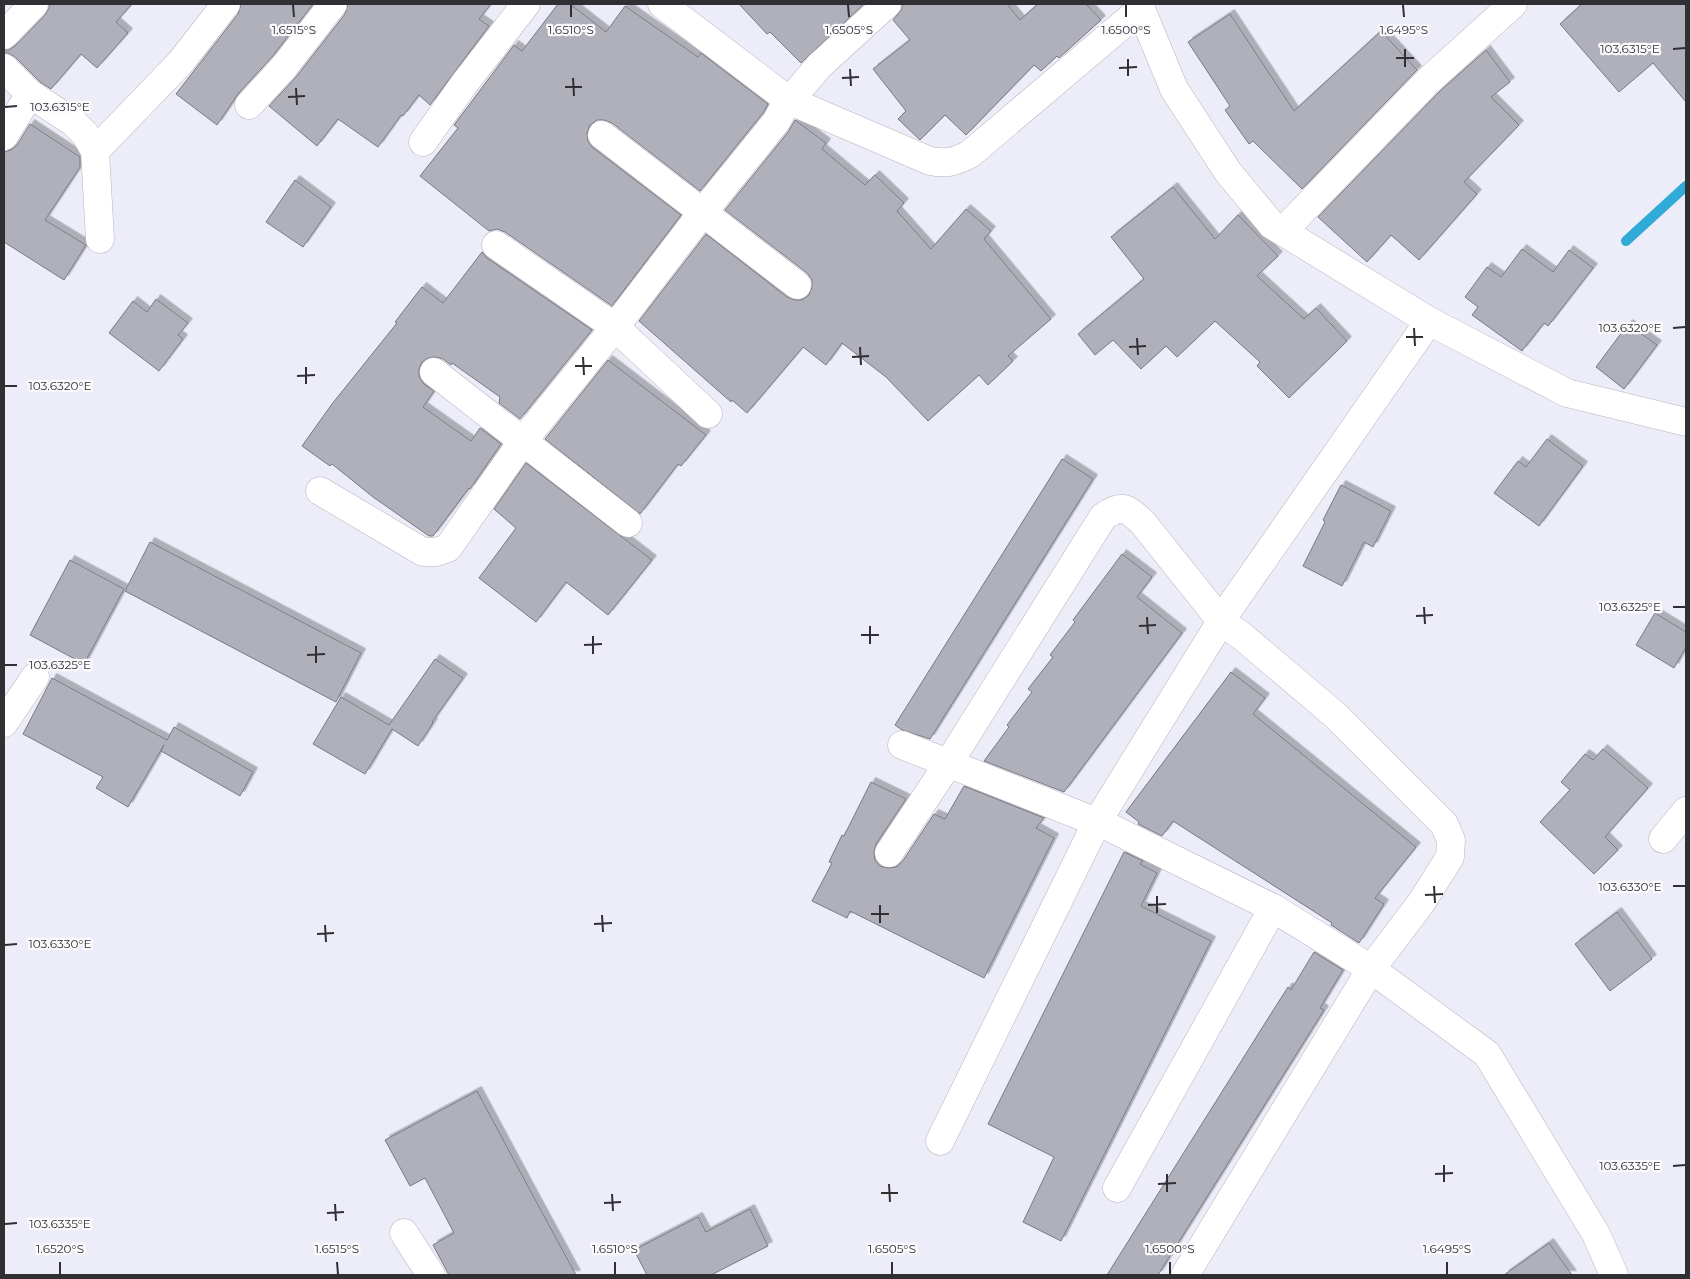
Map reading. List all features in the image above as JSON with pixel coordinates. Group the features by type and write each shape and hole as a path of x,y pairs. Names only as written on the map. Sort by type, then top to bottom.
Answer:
{"street":[{"path":"4,35 34,4"},
{"path":"95,151 180,63 226,4"},
{"path":"249,105 284,67 333,4"},
{"path":"423,142 464,84 526,4"},
{"path":"662,4 793,96 930,160 945,163 957,161 970,154 1140,6 1174,90 1228,172 1272,224 1429,321 1566,393 1686,422"},
{"path":"320,491 423,552 436,552 448,548 522,442 776,122 793,96 819,66 888,4"},
{"path":"1283,231 1428,81 1513,4"},
{"path":"4,68 30,94 72,122 85,134 95,151 100,239"},
{"path":"4,136 30,94"},
{"path":"602,135 797,285"},
{"path":"496,246 615,327 708,414"},
{"path":"940,1141 1097,822 1244,587 1429,321"},
{"path":"434,372 628,523"},
{"path":"889,853 948,764 1103,517 1113,509 1121,508 1132,512 1243,637 1335,715 1444,824 1451,840 1450,857 1421,903 1371,969 1185,1275"},
{"path":"4,723 35,677"},
{"path":"902,745 1109,827 1273,908 1371,969 1488,1054 1596,1234 1614,1275"},
{"path":"1663,839 1686,811"},
{"path":"1117,1188 1273,908"},
{"path":"404,1233 431,1275"}],"building":[{"path":"49,4 132,4 116,22 128,33 97,68 81,54 51,89 40,82 15,57 4,53 4,50 9,50 15,46 45,15"},
{"path":"241,4 313,4 272,57 238,94 217,125 176,94 238,14"},
{"path":"348,4 491,4 479,19 489,26 430,105 419,95 403,116 401,115 378,147 338,119 317,146 269,106 296,77 345,14"},
{"path":"558,4 570,4 606,32 625,6 698,57 701,53 768,104 763,113 700,191 612,123 597,120 590,125 587,133 588,141 592,147 681,215 612,306 505,232 497,229 489,231 420,176 458,128 454,125 514,45 522,51"},
{"path":"739,4 864,4 801,63 770,32 767,34"},
{"path":"902,4 1007,4 1020,20 1038,4 1086,4 1101,20 1059,58 1057,56 1041,71 1034,65 966,135 945,115 920,140 898,119 906,111 873,69 910,40 893,20 902,9"},
{"path":"1582,4 1686,4 1686,102 1653,63 1619,92 1560,24"},
{"path":"1230,14 1294,111 1381,31 1417,70 1302,189 1253,141 1249,144 1225,110 1230,106 1188,42"},
{"path":"1486,50 1510,82 1491,97 1519,125 1464,182 1477,194 1419,260 1391,235 1367,262 1318,217 1439,92"},
{"path":"795,120 826,143 822,149 865,185 875,175 904,203 897,211 931,249 966,209 991,231 984,239 1051,319 1008,356 1013,361 988,385 979,375 928,421 886,377 842,343 826,365 803,347 747,413 732,400 731,402 639,321 706,234 787,297 802,300 809,295 812,280 807,273 725,210 788,132"},
{"path":"30,124 80,157 80,167 45,220 86,245 64,280 4,242 4,152 11,150 17,145"},
{"path":"295,180 331,207 303,247 266,222"},
{"path":"1173,187 1215,239 1238,215 1278,256 1257,276 1304,319 1316,308 1347,341 1289,398 1257,366 1260,362 1215,321 1177,357 1166,346 1141,369 1113,340 1095,355 1078,334 1144,279 1111,237"},
{"path":"1522,249 1553,272 1569,250 1593,268 1548,326 1544,323 1522,351 1472,315 1478,307 1465,297 1487,267 1501,277"},
{"path":"482,252 487,258 592,330 520,419 499,403 500,397 452,363 451,365 443,359 436,357 428,358 422,362 419,369 419,377 424,384 434,391 423,407 471,441 480,428 501,444 470,489 433,536 429,536 373,497 332,464 330,466 302,446 332,404 397,323 395,322 422,287 443,303"},
{"path":"156,299 188,323 178,335 183,339 159,371 109,333 133,301 147,312"},
{"path":"1628,324 1657,345 1624,389 1596,367"},
{"path":"608,360 706,435 681,466 678,464 640,514 545,439"},
{"path":"1547,439 1583,466 1539,526 1494,493 1518,461 1526,467"},
{"path":"1062,459 1093,479 930,739 902,730 895,725"},
{"path":"526,463 652,560 608,615 566,582 536,622 479,578 516,528 494,509"},
{"path":"1341,485 1391,511 1373,547 1364,542 1342,586 1303,566"},
{"path":"150,542 361,653 336,702 125,591"},
{"path":"1122,554 1152,577 1137,597 1182,633 1064,792 984,761 1009,727 1007,725 1032,692 1028,689 1053,657 1050,655 1075,622 1073,620"},
{"path":"70,560 124,589 84,664 30,635"},
{"path":"1655,613 1686,632 1686,647 1674,668 1636,645"},
{"path":"435,659 463,678 432,722 418,746 392,729 365,774 313,744 341,697 389,725"},
{"path":"1231,672 1265,698 1253,714 1416,847 1375,898 1384,904 1359,943 1331,925 1332,923 1173,821 1162,836 1138,824 1139,822 1126,812"},
{"path":"52,678 167,740 174,727 253,772 240,796 161,751 164,745 128,807 96,788 103,777 23,734"},
{"path":"1603,749 1648,788 1605,837 1618,850 1594,874 1540,822 1570,790 1561,782 1585,754 1593,760"},
{"path":"871,782 906,799 876,844 875,860 880,866 888,868 896,867 902,862 934,814 945,819 964,786 1044,818 1036,828 1054,838 984,978 850,911 847,918 812,901 832,863 829,862 842,835 844,836"},
{"path":"1124,852 1143,861 1140,864 1157,873 1141,906 1211,941 1061,1241 1023,1222 1054,1157 988,1124"},
{"path":"1617,912 1652,959 1610,991 1575,944"},
{"path":"1314,952 1343,970 1320,1008 1324,1010 1158,1275 1107,1275 1288,987 1291,990"},
{"path":"477,1091 576,1275 449,1275 433,1245 454,1233 425,1178 410,1186 385,1140"},
{"path":"750,1209 768,1246 711,1275 647,1275 634,1250 698,1217 706,1232"},
{"path":"1549,1243 1572,1275 1504,1275"}],"waterway":[{"path":"1626,241 1686,186"}]}
